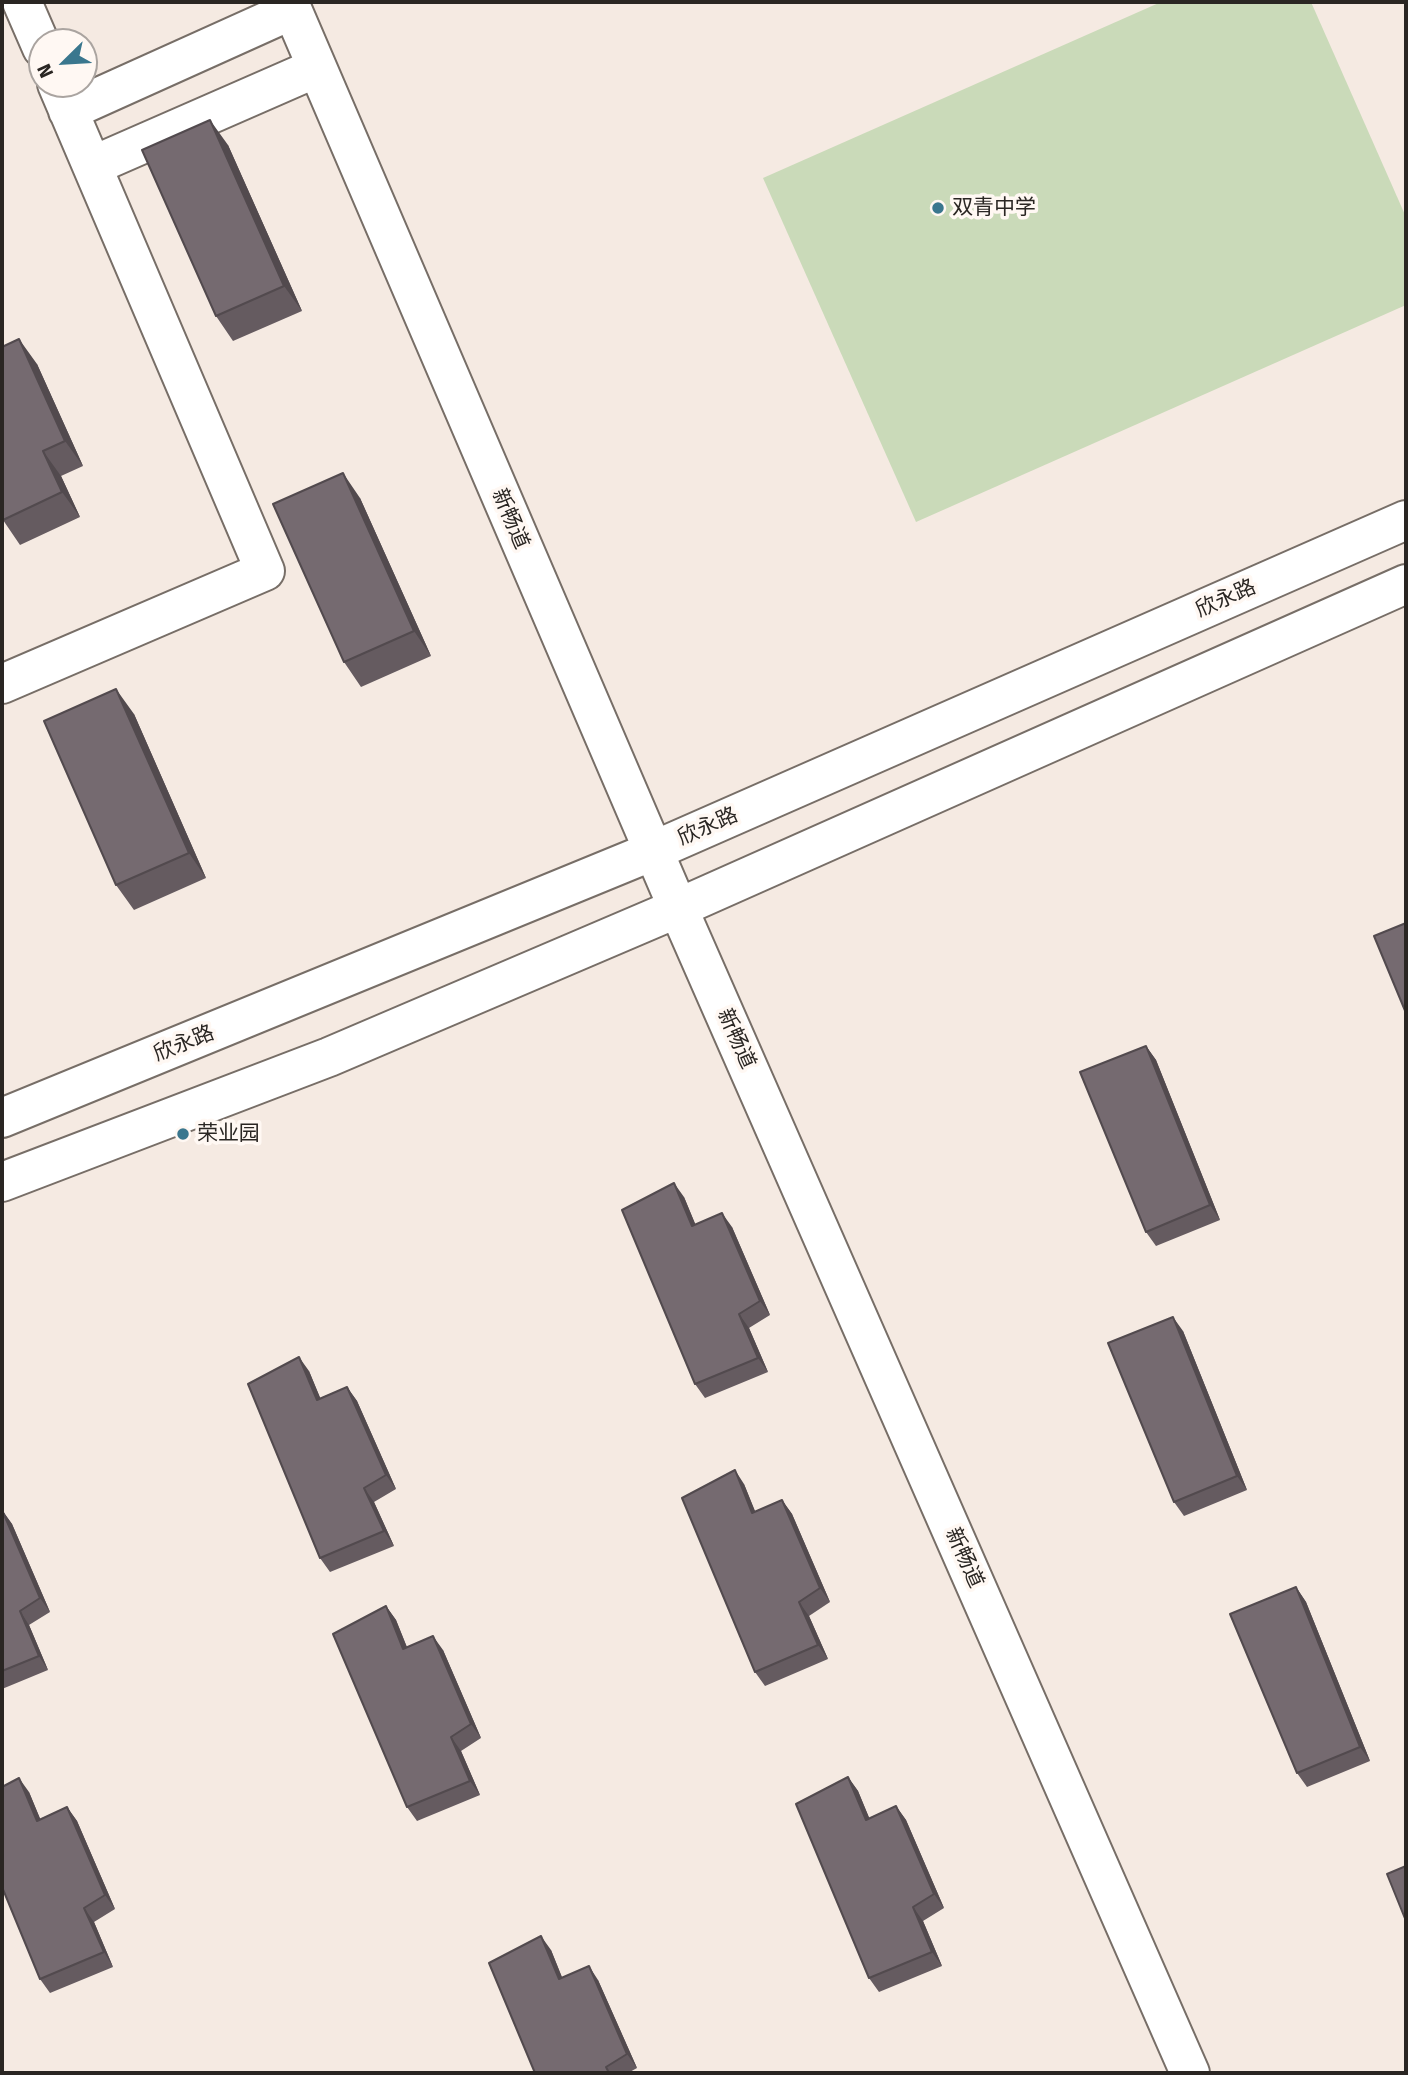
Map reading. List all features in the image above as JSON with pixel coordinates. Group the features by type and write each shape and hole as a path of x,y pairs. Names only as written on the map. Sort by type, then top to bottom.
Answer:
{"street":[{"path":"22,2 33,28"},
{"path":"98,83 290,6"},
{"name":"新畅道","path":"290,6 653,851 1190,2073"},
{"path":"92,166 316,68"},
{"path":"2,684 265,571 63,98"},
{"name":"欣永路","path":"2,1118 653,851 1406,520"},
{"path":"2,1182 329,1057 678,908 1406,584"}],"green space":[{"path":"1161,2 1311,2 1406,217 1406,305 916,522 763,178"}],"building":[{"path":"210,120 284,286 216,316 142,150"},
{"path":"19,339 65,441 43,451 62,492 3,520 2,347"},
{"path":"343,473 414,631 344,662 273,504"},
{"path":"116,689 189,853 116,885 44,721"},
{"path":"1406,923 1406,1013 1374,936"},
{"path":"1146,1046 1210,1205 1146,1232 1080,1072"},
{"path":"674,1183 692,1226 722,1213 760,1301 739,1314 758,1358 695,1384 622,1210"},
{"path":"1173,1317 1237,1476 1174,1502 1108,1343"},
{"path":"299,1357 317,1400 347,1387 386,1475 364,1488 384,1531 320,1558 248,1384"},
{"path":"735,1470 752,1513 782,1500 820,1588 799,1602 818,1645 755,1672 682,1498"},
{"path":"2,1510 40,1598 20,1611 39,1656 2,1671"},
{"path":"1296,1587 1360,1747 1297,1773 1230,1614"},
{"path":"386,1606 403,1649 433,1636 471,1724 451,1737 470,1781 407,1807 333,1634"},
{"path":"848,1777 866,1820 896,1806 934,1894 913,1907 932,1952 869,1978 796,1804"},
{"path":"19,1778 37,1821 67,1807 105,1895 84,1908 104,1952 40,1979 2,1887 2,1787"},
{"path":"1406,1866 1406,1921 1387,1874"},
{"path":"541,1936 559,1979 589,1966 627,2054 606,2067 609,2073 535,2073 489,1963"}],"place":[{"name":"双青中学","path":"938,208"},
{"name":"荣业园","path":"183,1134"}]}
